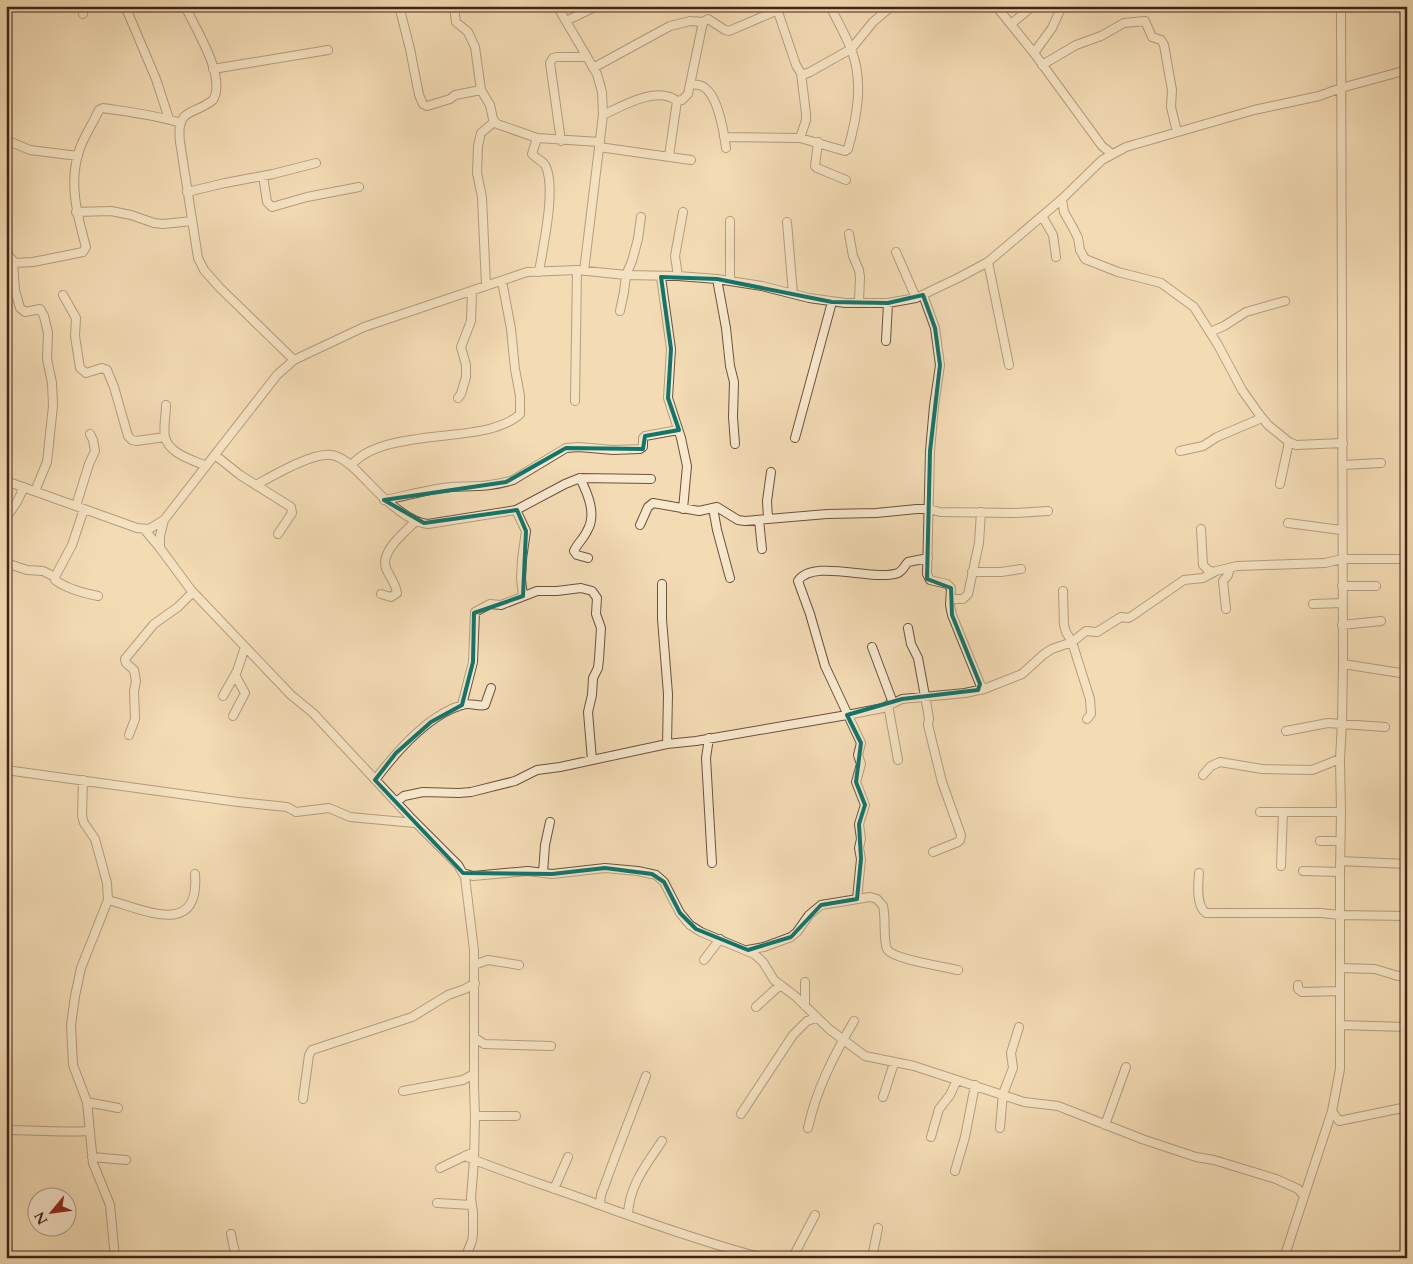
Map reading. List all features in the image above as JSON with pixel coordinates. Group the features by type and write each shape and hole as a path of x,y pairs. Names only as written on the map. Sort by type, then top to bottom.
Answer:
{"street":[{"path":"125,6 156,80 169,119"},
{"path":"399,6 410,48 418,95 423,104 427,106 454,96 481,90"},
{"path":"454,6 456,22 468,32 476,47 481,90 490,105 494,122"},
{"path":"557,6 593,68 600,82 602,92 603,115 580,271 576,401"},
{"path":"566,22 597,6"},
{"path":"724,136 800,138 845,151 848,149 856,121 858,86 856,67 851,49 830,6"},
{"path":"801,73 810,72 851,49 873,22 892,6"},
{"path":"996,6 1034,53 1102,146 1112,154"},
{"path":"1011,24 1033,6"},
{"path":"1034,53 1052,28 1062,6"},
{"path":"1284,1258 1332,1111 1340,1069 1340,759 1343,664 1342,6"},
{"path":"186,7 211,60 217,80 216,95 209,103 190,112 180,123 179,132 198,258 204,270 219,287 294,360"},
{"path":"593,68 670,26 690,21 703,22 708,19 724,30 729,31 777,8 796,65 801,73 806,120 800,138"},
{"path":"1042,65 1076,45 1101,36 1124,23 1145,21 1152,37 1161,40 1164,45 1172,90 1171,107 1177,132"},
{"path":"603,115 647,96 671,97 677,101 686,97 703,22"},
{"path":"213,68 328,50"},
{"path":"560,141 550,62 557,57 587,57"},
{"path":"6,481 84,509 149,529 164,520 277,374 294,360 364,327 527,272 580,271 717,279 762,286 832,302 888,303 920,296 988,262 1062,199 1102,160 1112,154 1177,132 1254,110 1319,96 1407,70"},
{"path":"690,84 704,87 711,94 720,118 726,148"},
{"path":"669,156 677,101"},
{"path":"13,262 33,262 84,252 86,247 76,212 74,187 81,145 100,108 169,119 180,123"},
{"path":"494,122 537,138 599,145 691,160"},
{"path":"486,286 482,197 477,173 478,146 481,133 494,122"},
{"path":"537,138 532,154 547,168 550,197 539,272"},
{"path":"6,140 30,150 78,156"},
{"path":"818,142 815,164 817,168 846,180"},
{"path":"1102,146 1102,160"},
{"path":"187,192 316,163"},
{"path":"263,176 266,202 272,207 307,197 359,187"},
{"path":"1062,199 1064,212 1078,238 1082,255 1085,259 1118,272 1148,278 1166,286 1194,307 1242,390 1268,425 1290,442 1301,445 1343,443"},
{"path":"1052,207 1064,212"},
{"path":"76,212 111,211 163,224 192,221"},
{"path":"678,276 675,256 683,212"},
{"path":"1042,216 1053,235 1056,257"},
{"path":"620,311 626,275 632,262 641,218"},
{"path":"730,221 730,281"},
{"path":"787,222 793,294"},
{"path":"6,231 7,255 13,262 18,305 25,312 40,309 44,316 48,333 47,359 53,389 53,406 47,462 35,491"},
{"path":"850,234 853,256 859,270 859,302"},
{"path":"896,252 935,328 940,365 930,451 929,578 950,586 952,590 950,606 952,615 981,688"},
{"path":"632,262 637,275"},
{"path":"988,262 1009,365"},
{"path":"661,277 671,349 668,398 687,466 683,509"},
{"path":"717,279 734,382 733,417 735,444"},
{"path":"351,466 361,457 390,444 475,432 503,424 520,414 520,396 515,369 512,329 502,281"},
{"path":"458,398 466,382 466,370 461,347 472,320 472,291"},
{"path":"63,296 76,318 80,368 84,372 89,373 102,368 107,370 116,392 128,436 136,441 165,436"},
{"path":"1210,332 1224,326 1246,312 1285,301"},
{"path":"795,438 832,302"},
{"path":"886,341 888,303"},
{"path":"166,405 165,436 167,442 176,452 206,466"},
{"path":"1180,451 1203,446 1262,418"},
{"path":"384,500 444,488 477,488 506,482 522,475 566,448 640,449 643,447 644,436 678,430"},
{"path":"76,506 88,464 95,451 90,434"},
{"path":"1280,484 1290,442"},
{"path":"215,455 240,476 288,504 292,509 292,513 278,534"},
{"path":"256,485 283,470 321,456 332,455 351,466 384,500 416,521 436,523 516,510 580,478 651,479"},
{"path":"1343,465 1381,462"},
{"path":"768,519 767,501 771,472"},
{"path":"580,478 589,501 592,516 589,529 574,551 576,555 588,558"},
{"path":"6,518 24,487"},
{"path":"640,525 648,507 653,503 705,511 719,508 738,520 929,509 940,512 1015,513 1048,511"},
{"path":"714,508 717,530 730,578"},
{"path":"55,577 72,545 84,509"},
{"path":"516,510 526,531 521,579 523,596"},
{"path":"951,599 963,599 966,597 978,543 981,512"},
{"path":"160,548 160,536 164,520"},
{"path":"759,520 762,550"},
{"path":"382,594 391,597 397,593 385,560 392,546 416,521"},
{"path":"1288,523 1342,530"},
{"path":"144,529 193,592 291,695 313,713 463,873 466,883 474,950 475,987 475,1116 471,1192 473,1238 466,1257"},
{"path":"1201,529 1203,565 1208,570 1214,572"},
{"path":"857,899 861,859 859,848 861,839 858,824 865,804 856,782 861,764 858,755 862,743 847,715 821,655 809,608 799,586 800,579 812,573 822,571 894,574 902,571 908,562 928,558"},
{"path":"396,802 404,796 423,792 471,792 515,781 537,770 560,767 667,744 696,741 847,715 891,704 902,699 915,699 981,688 1022,674 1044,654 1072,642 1086,631 1097,632 1120,618 1128,618 1135,615 1184,580 1203,578 1214,572 1230,568 1325,563 1342,559 1407,559"},
{"path":"12,565 27,570 43,571 55,577 56,582 78,591 98,596"},
{"path":"1226,609 1222,581 1228,575 1230,568"},
{"path":"972,572 1001,572 1021,569"},
{"path":"662,584 663,640 668,694 667,744"},
{"path":"1342,586 1376,586"},
{"path":"462,705 473,662 474,612 490,604 501,605 537,591 581,588 592,591 596,595 596,614 601,628 598,668 593,678 588,712 592,760"},
{"path":"1063,591 1064,625 1072,642 1090,699 1091,714 1086,720"},
{"path":"129,735 134,718 136,681 134,670 126,663 125,658 150,628 178,607 193,592"},
{"path":"1313,604 1342,603"},
{"path":"1342,625 1381,621"},
{"path":"908,628 918,658 929,718 928,725 942,782 962,835 958,842 933,852"},
{"path":"223,696 242,660 245,647"},
{"path":"872,647 891,704 898,760"},
{"path":"1343,664 1407,674"},
{"path":"233,716 245,693 235,675"},
{"path":"375,780 401,749 431,722 462,705 485,705 491,688"},
{"path":"1286,731 1328,723 1385,727"},
{"path":"709,738 706,758 712,863"},
{"path":"696,741 706,758"},
{"path":"1203,775 1210,766 1220,762 1262,769 1312,770 1340,759"},
{"path":"6,770 285,807 296,812 329,808 350,816 415,823"},
{"path":"83,780 82,816 84,823 95,839 107,883 108,900 81,968 75,996 71,1026 73,1065 86,1102 88,1131 94,1166 110,1205 115,1258"},
{"path":"398,822 404,812"},
{"path":"1260,812 1341,812"},
{"path":"1281,866 1284,812"},
{"path":"543,873 545,846 550,822"},
{"path":"1320,841 1340,841"},
{"path":"1340,861 1407,864"},
{"path":"463,873 473,876 528,871 552,874 604,868 638,871 656,876 667,886 674,903 684,918 696,929 752,950 763,962 770,975 780,985 795,996 816,1018 865,1056 914,1066 1024,1102 1058,1106 1105,1125 1196,1157 1214,1160 1276,1179 1298,1189 1304,1196"},
{"path":"1303,871 1340,872"},
{"path":"1198,873 1201,906 1206,913 1321,913 1407,916"},
{"path":"108,900 161,914 179,914 186,909 192,900 195,874"},
{"path":"466,883 473,876"},
{"path":"752,950 795,935 809,915 821,906 867,896 874,897 884,906 886,945 889,951 904,958 958,970"},
{"path":"704,960 720,939"},
{"path":"474,950 488,960 519,965"},
{"path":"474,965 488,960"},
{"path":"1340,968 1375,968 1398,976 1407,975"},
{"path":"805,982 807,1021"},
{"path":"756,1007 780,985"},
{"path":"1298,986 1298,989 1302,992 1340,991"},
{"path":"303,1099 309,1056 312,1050 412,1016 448,995 475,987"},
{"path":"740,1114 793,1035 807,1021 816,1018"},
{"path":"808,1128 812,1110 830,1065 854,1021"},
{"path":"1340,1025 1407,1027"},
{"path":"1000,1128 1003,1094 1013,1068 1011,1053 1019,1027"},
{"path":"475,1038 484,1044 551,1046"},
{"path":"475,1050 484,1044"},
{"path":"883,1097 894,1063"},
{"path":"1105,1125 1126,1067"},
{"path":"402,1091 463,1080 474,1074"},
{"path":"596,1204 646,1076"},
{"path":"463,1080 474,1087"},
{"path":"931,1137 939,1109 950,1095 957,1080"},
{"path":"955,1171 965,1137 975,1085"},
{"path":"86,1102 118,1108"},
{"path":"1328,1122 1407,1108"},
{"path":"1332,1111 1337,1119"},
{"path":"475,1116 516,1116"},
{"path":"6,1130 88,1131"},
{"path":"625,1214 636,1180 662,1141"},
{"path":"440,1168 465,1156 474,1149"},
{"path":"465,1156 494,1169 625,1214 736,1251 763,1258"},
{"path":"92,1157 126,1160"},
{"path":"554,1189 568,1157"},
{"path":"1298,1189 1308,1186"},
{"path":"437,1203 472,1205"},
{"path":"792,1257 815,1215"},
{"path":"872,1258 878,1228"},
{"path":"231,1234 236,1258"},
{"path":"6,1240 8,1258"}],"highlighted area":[{"path":"661,277 717,279 832,302 888,303 923,295 935,328 940,365 930,451 927,579 951,588 952,615 980,684 978,690 902,699 847,715 861,743 856,782 865,805 859,824 861,859 857,899 821,905 791,937 748,950 696,929 680,913 664,882 652,874 605,868 552,874 463,873 375,780 396,753 431,722 462,705 473,662 474,613 523,596 526,531 517,510 424,523 384,500 506,482 566,448 643,449 645,436 679,430 668,398 671,349"}]}
